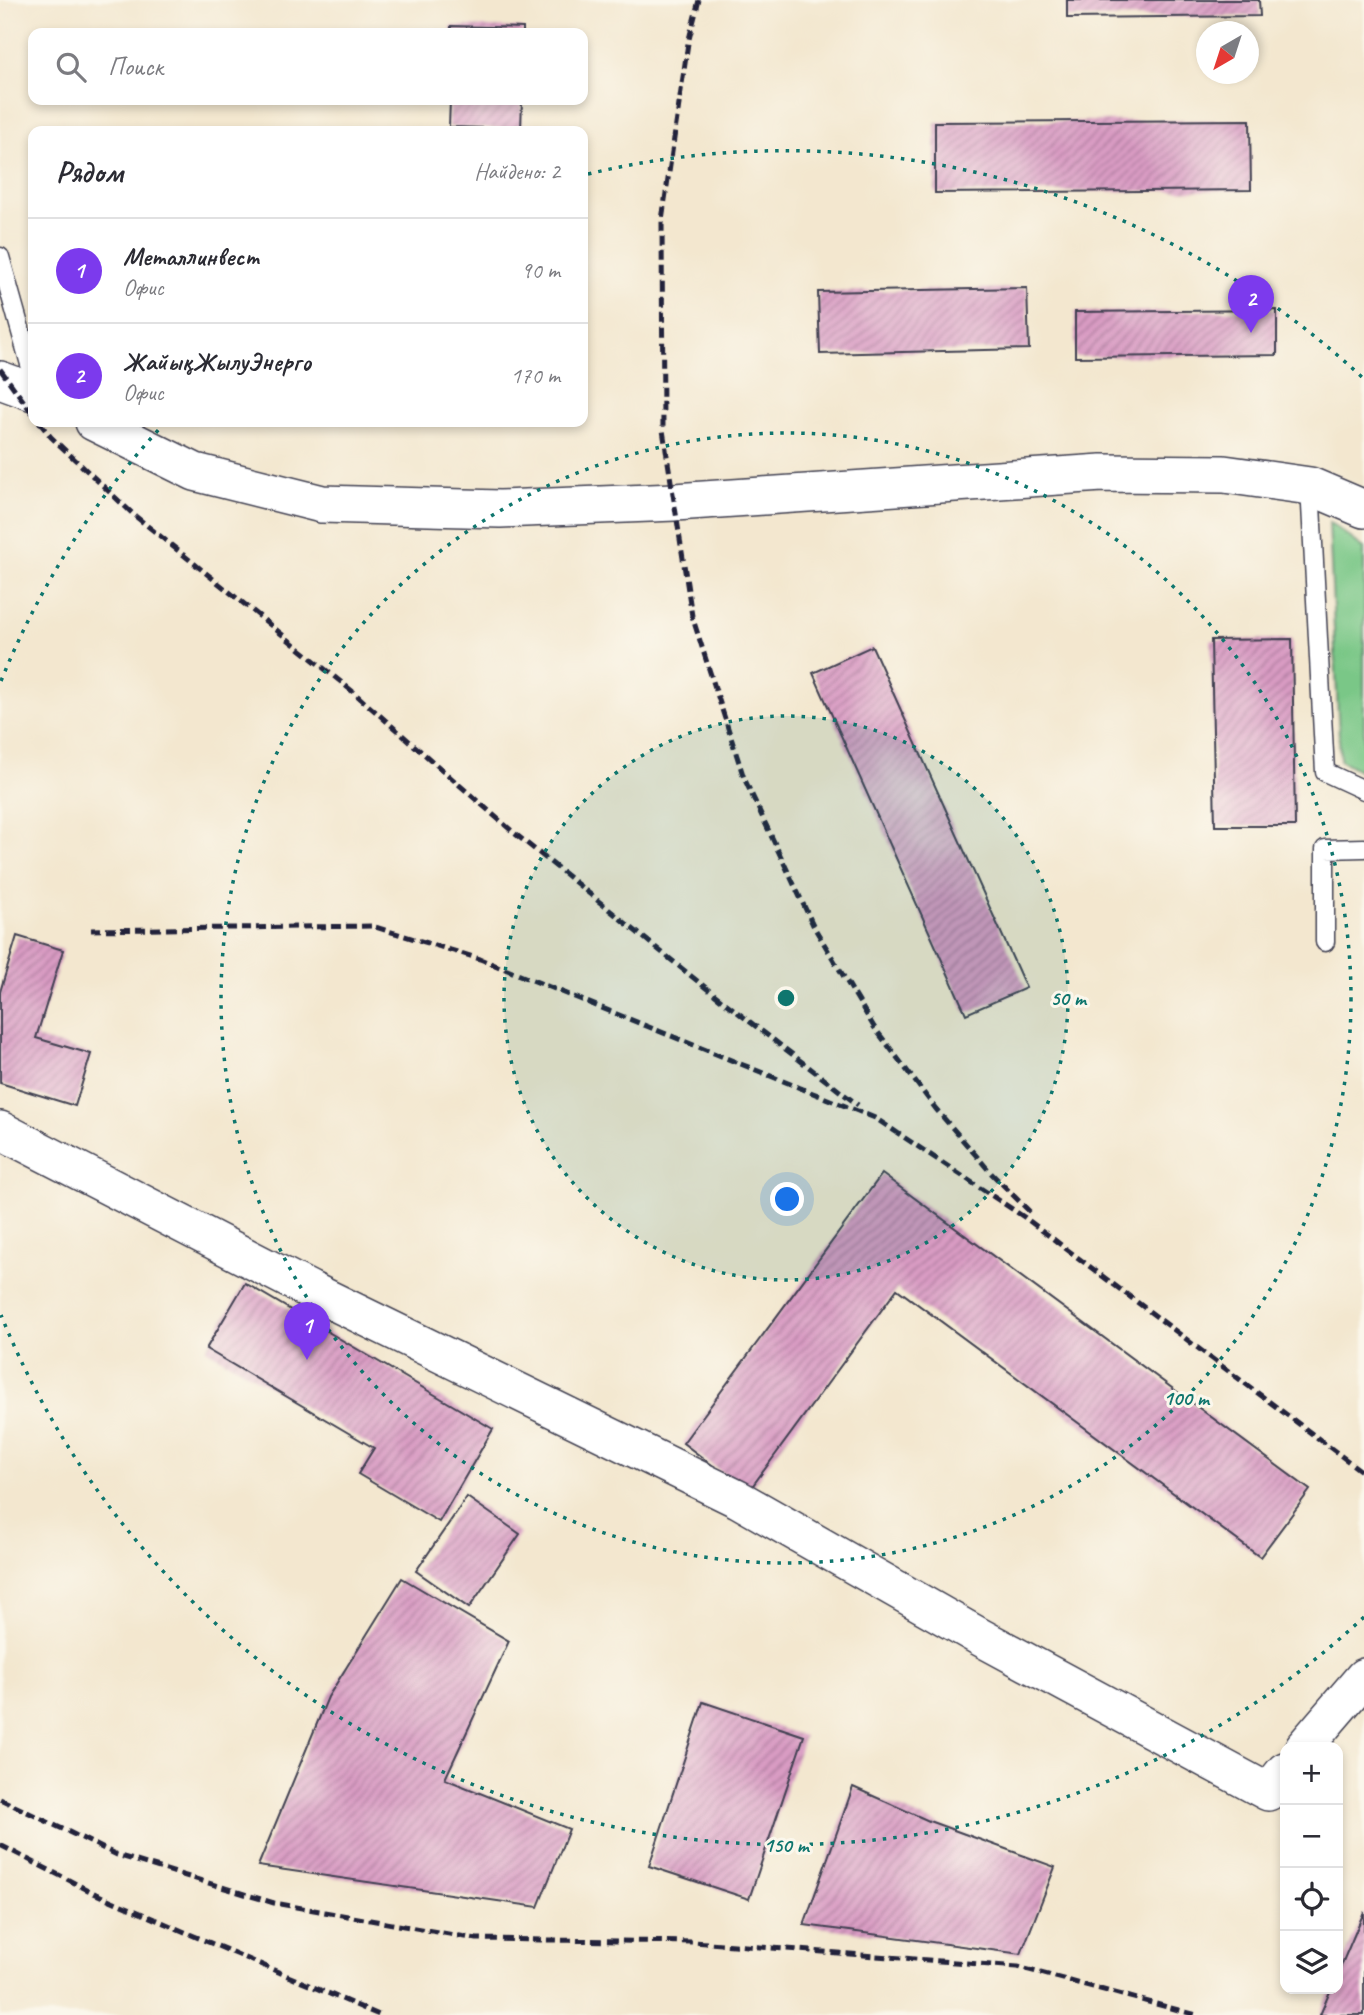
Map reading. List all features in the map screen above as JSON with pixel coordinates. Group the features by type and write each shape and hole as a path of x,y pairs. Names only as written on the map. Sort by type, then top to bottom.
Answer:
{"street":[{"path":"0,380 28,390"},
{"path":"104,427 195,472 322,504 500,509 674,502 1102,473 1224,474 1310,486 1364,509"},
{"path":"0,1130 310,1290 738,1499 980,1637 1268,1792 1280,1777"},
{"path":"1308,1742 1364,1677"}],"lane":[{"path":"0,257 28,357"},
{"path":"1310,486 1325,772 1364,790"},
{"path":"1325,942 1325,849 1364,848"}],"green space":[{"path":"1329,522 1364,548 1364,773 1340,760"}],"building":[{"path":"1067,0 1259,0 1260,16 1067,18"},
{"path":"451,26 523,28 451,28"},
{"path":"450,105 522,105 521,126 449,126"},
{"path":"1250,120 1251,190 935,193 935,122"},
{"path":"1027,288 1029,349 820,354 818,292"},
{"path":"1277,310 1277,355 1075,357 1075,312"},
{"path":"1292,639 1295,826 1215,826 1211,640"},
{"path":"872,646 1026,988 966,1014 813,673"},
{"path":"17,936 63,950 36,1038 91,1054 75,1106 0,1083 0,992"},
{"path":"882,1174 1310,1490 1260,1557 897,1289 748,1492 683,1443"},
{"path":"245,1283 493,1429 439,1522 358,1474 374,1448 206,1349"},
{"path":"467,1497 520,1534 469,1608 416,1571"},
{"path":"402,1578 509,1641 445,1779 569,1829 538,1907 258,1866 328,1697"},
{"path":"703,1702 804,1736 749,1899 649,1866"},
{"path":"853,1787 929,1821 1055,1867 1021,1954 804,1925"},
{"path":"1364,1912 1364,2015 1320,2015 1329,1994 1343,1994 1343,1961"}],"railway":[{"path":"699,0 688,43 662,220 663,430 692,616 744,778 814,927 874,1027 936,1109 992,1174 1033,1215"},
{"path":"0,369 28,407"},
{"path":"43,427 134,515 352,691 513,832 706,988 858,1105"},
{"path":"91,930 372,926 480,959 875,1118 1024,1217 1364,1473"},
{"path":"0,1799 117,1855 274,1903 477,1939 695,1942 1018,1967 1197,2015"},
{"path":"0,1845 96,1894 379,2015"}],"place":[{"name":"ЖайықЖылуЭнерго","path":"1251,333"},
{"name":"Металлинвест","path":"307,1360"}]}
